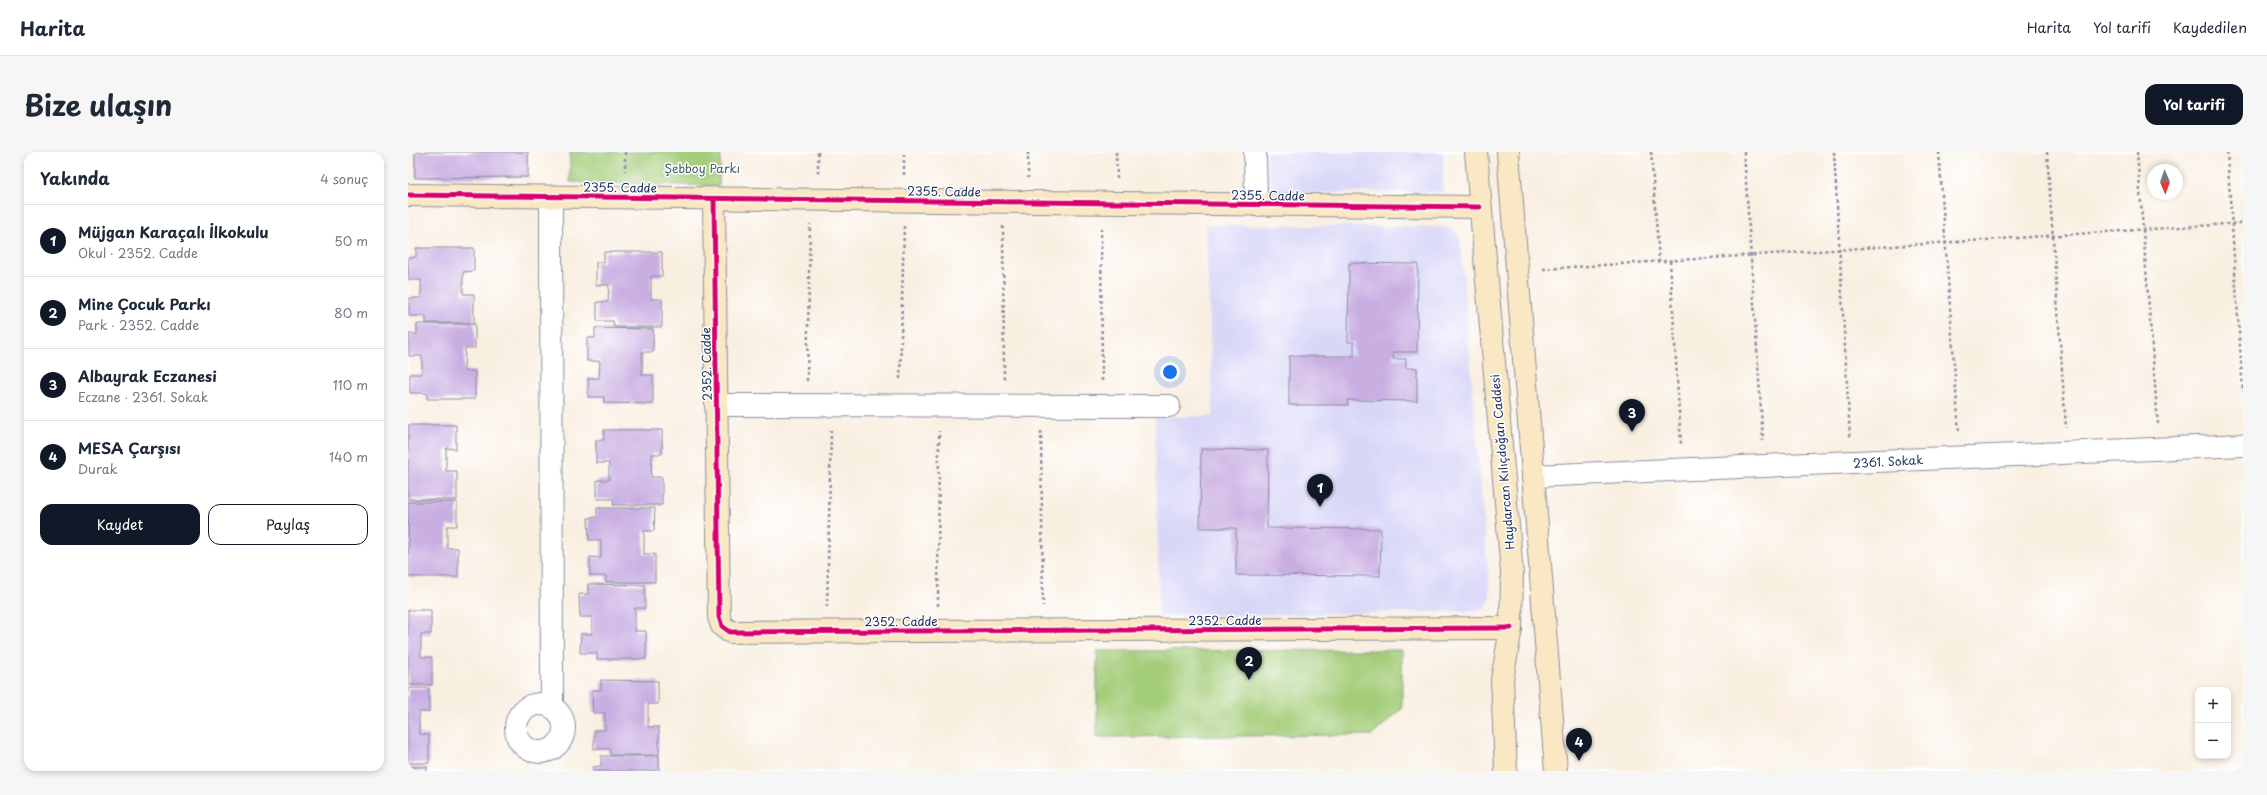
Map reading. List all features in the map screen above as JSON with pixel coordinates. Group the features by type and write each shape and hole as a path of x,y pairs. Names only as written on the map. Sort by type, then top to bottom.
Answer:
{"street":[{"path":"1255,152 1256,204"},
{"name":"Haydarcan Kılıçdoğan Caddesi","path":"1476,152 1512,573 1511,628 1502,680 1506,771"},
{"path":"1508,152 1556,771"},
{"name":"2355. Cadde","path":"408,195 1480,207"},
{"path":"551,196 552,707"},
{"name":"2352. Cadde","path":"714,199 719,617 722,626 730,632 1511,628"},
{"path":"716,406 1169,406"},
{"name":"2361. Sokak","path":"1533,476 2243,445"}],"path":[{"path":"1651,152 1659,261"},
{"path":"1744,152 1765,466"},
{"path":"1834,152 1852,462"},
{"path":"1939,152 1961,457"},
{"path":"2048,152 2067,452"},
{"path":"2137,152 2160,448"},
{"path":"2227,152 2243,392"},
{"path":"807,406 810,200"},
{"path":"899,406 904,201"},
{"path":"1003,202 1004,406"},
{"path":"1101,203 1102,406"},
{"path":"1517,270 2243,223"},
{"path":"1670,260 1682,470"},
{"path":"826,631 832,406"},
{"path":"938,630 939,406"},
{"path":"1041,406 1043,630"}],"shaded area":[{"path":"1267,152 1443,152 1443,192 1267,193"},
{"path":"1206,225 1445,227 1455,230 1460,238 1490,597 1487,607 1479,611 1159,616 1155,417 1213,416"}],"green space":[{"name":"Şebboy Parkı","path":"570,152 721,152 719,186 570,182"},
{"path":"1402,650 1402,709 1372,735 1097,737 1097,651"}],"building":[{"path":"415,152 528,152 528,177 415,178"},
{"path":"416,248 474,248 474,271 463,272 463,294 474,294 474,323 426,323 426,316 409,316 409,298 421,298 421,280 409,280 408,258 416,257"},
{"path":"604,252 662,252 662,276 651,276 651,299 662,299 662,327 614,327 613,321 597,321 597,302 608,302 609,285 596,285 596,262 604,262"},
{"path":"1349,263 1418,264 1417,352 1393,352 1393,359 1406,359 1406,368 1417,368 1417,401 1347,400 1348,405 1289,405 1289,356 1354,356 1354,342 1348,342"},
{"path":"417,324 475,324 475,348 465,348 464,371 475,371 475,399 427,399 427,393 410,393 410,374 422,374 422,356 409,356 409,334 417,334"},
{"path":"595,328 653,329 653,352 642,352 642,375 653,375 653,404 604,403 604,397 588,397 588,378 599,378 600,361 587,361 587,338 595,338"},
{"path":"408,425 456,425 456,449 446,448 446,471 457,471 457,500 408,499"},
{"path":"604,430 662,430 662,454 652,454 651,477 662,477 662,505 613,505 614,499 597,499 597,480 609,480 609,463 596,463 596,440 604,440"},
{"path":"1201,449 1268,450 1267,528 1381,529 1380,576 1236,575 1236,528 1200,528"},
{"path":"408,502 457,502 457,526 447,526 447,548 458,548 458,577 409,577"},
{"path":"597,508 655,508 654,531 644,531 644,554 655,554 655,582 606,582 606,576 590,576 590,557 601,558 601,540 589,540 588,518 597,517"},
{"path":"588,584 645,585 645,608 635,608 635,631 646,631 646,659 597,659 597,653 580,653 581,634 592,634 592,617 580,617 579,594 588,594"},
{"path":"408,610 431,610 431,634 421,634 421,657 432,657 432,685 408,685"},
{"path":"601,680 658,681 658,704 648,704 648,727 659,727 659,755 610,755 610,749 594,749 594,730 605,730 605,713 593,713 592,690 601,690"},
{"path":"408,688 429,688 429,712 419,712 419,734 429,735 429,763 408,763"},
{"path":"601,756 659,756 659,771 593,771 593,767 601,766"},
{"path":"408,767 427,767 427,771 408,771"}],"cycle path":[{"path":"408,195 1480,207"},
{"path":"714,199 719,617 722,626 730,632 1511,628"}],"place":[{"name":"Albayrak Eczanesi","path":"1632,432"},
{"name":"Müjgan Karaçalı İlkokulu","path":"1320,507"},
{"name":"Mine Çocuk Parkı","path":"1249,680"},
{"name":"MESA Çarşısı","path":"1579,761"}]}
